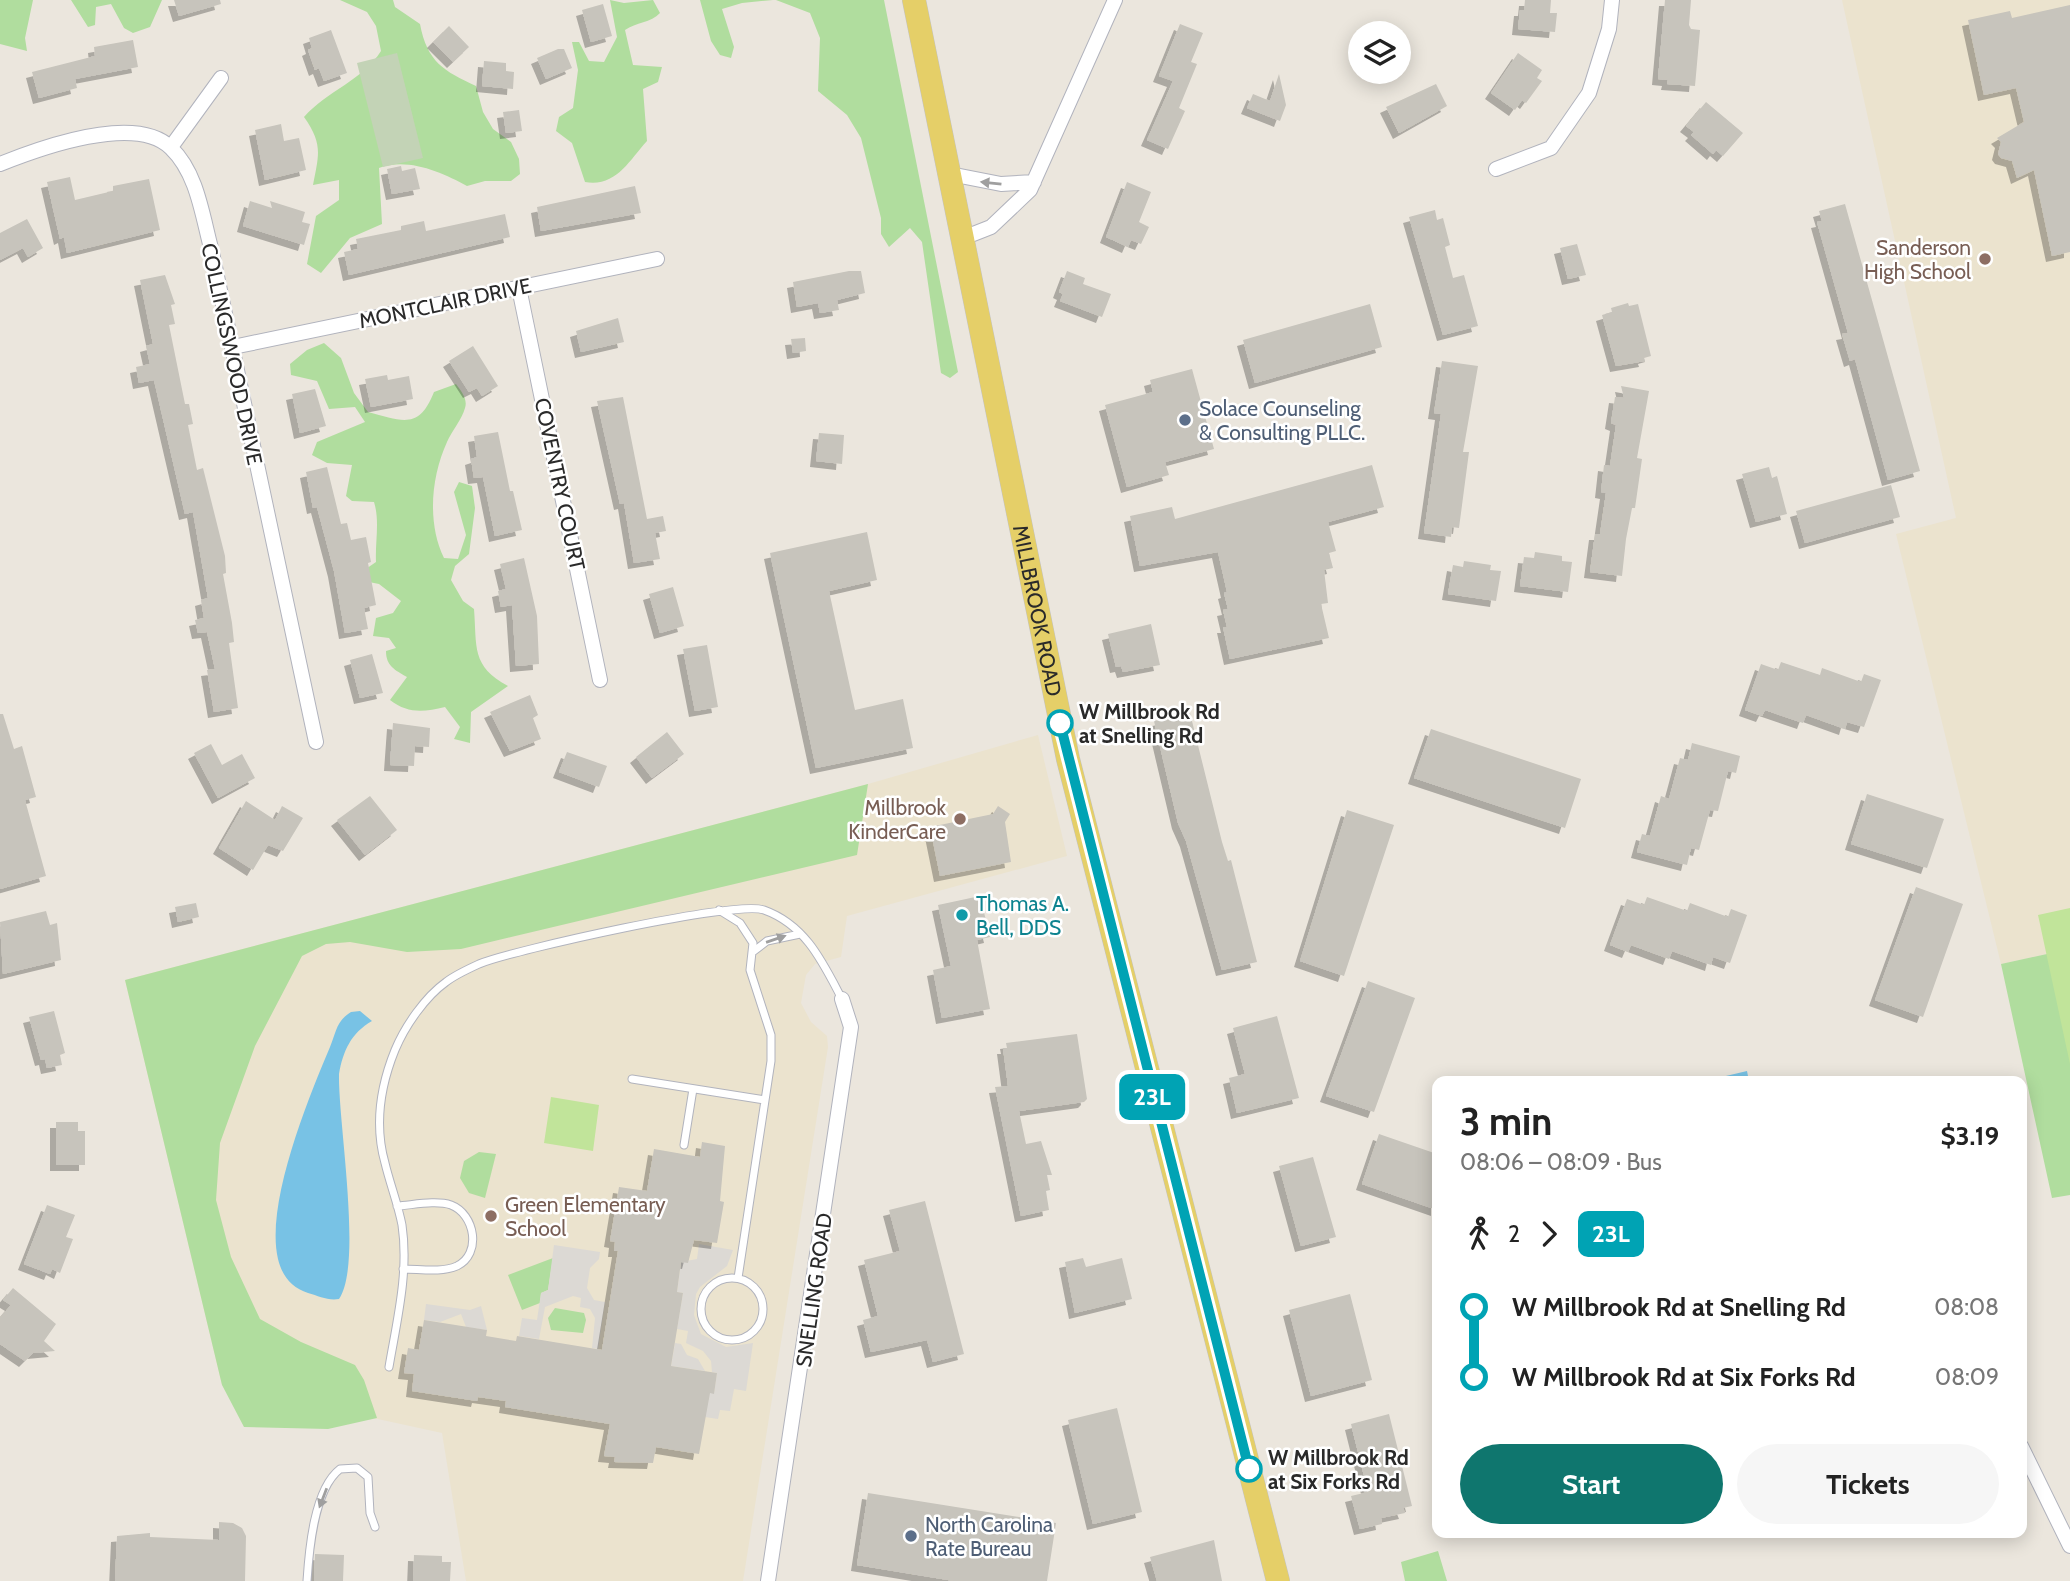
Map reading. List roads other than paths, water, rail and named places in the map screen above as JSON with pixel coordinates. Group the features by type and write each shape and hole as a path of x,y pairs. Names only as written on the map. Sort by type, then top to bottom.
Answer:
{"main road":[{"name":"MILLBROOK ROAD","path":"914,0 1065,747 1278,1581"}],"street":[{"path":"963,238 991,228 1030,190 1115,0"},
{"path":"1496,169 1551,148 1589,93 1609,29 1612,0"},
{"path":"0,164 46,146 115,134 149,135 171,147 221,78"},
{"name":"COLLINGSWOOD DRIVE","path":"171,147 195,186 233,347 316,742"},
{"path":"950,174 1001,184 1034,182"},
{"name":"MONTCLAIR DRIVE","path":"233,347 657,259"},
{"name":"COVENTRY COURT","path":"519,288 600,680"},
{"name":"SNELLING ROAD","path":"768,1581 851,1027 842,999"},
{"path":"2027,1458 2069,1540"}],"lane":[{"path":"719,909 740,923 753,943 750,970 771,1035 765,1100 738,1278"},
{"path":"389,1367 403,1269 401,1224 379,1133 382,1086 397,1046 418,1011 444,983 480,964 531,949 719,909 762,909 790,924 816,950 842,999"},
{"path":"754,951 767,941 800,934"},
{"path":"632,1079 765,1100"},
{"path":"684,1145 694,1089"},
{"path":"397,1206 450,1205 460,1210 472,1231 471,1251 459,1265 449,1269 403,1269"},
{"path":"738,1278 755,1288 761,1297 762,1317 751,1334 732,1340 722,1339 706,1326 701,1306 704,1296 717,1282 738,1278"},
{"path":"307,1581 309,1555 319,1507 327,1487 340,1469 357,1468 368,1477 370,1513 375,1527"}],"water":[{"path":"360,1011 372,1021 349,1043 339,1074 348,1192 349,1256 346,1281 339,1299 331,1299 302,1291 293,1285 282,1271 276,1236 278,1210 283,1181 300,1122 337,1028 342,1019 351,1012"},
{"path":"1747,1071 1748,1076 1726,1076"}],"place":[{"name":"Sanderson High School","path":"1985,259"},
{"name":"Solace Counseling & Consulting PLLC.","path":"1185,420"},
{"name":"W Millbrook Rd at Snelling Rd","path":"1060,723"},
{"name":"Millbrook KinderCare","path":"960,819"},
{"name":"Thomas A. Bell, DDS","path":"962,915"},
{"name":"Green Elementary School","path":"491,1216"},
{"name":"W Millbrook Rd at Six Forks Rd","path":"1249,1469"},
{"name":"North Carolina Rate Bureau","path":"911,1536"}]}
